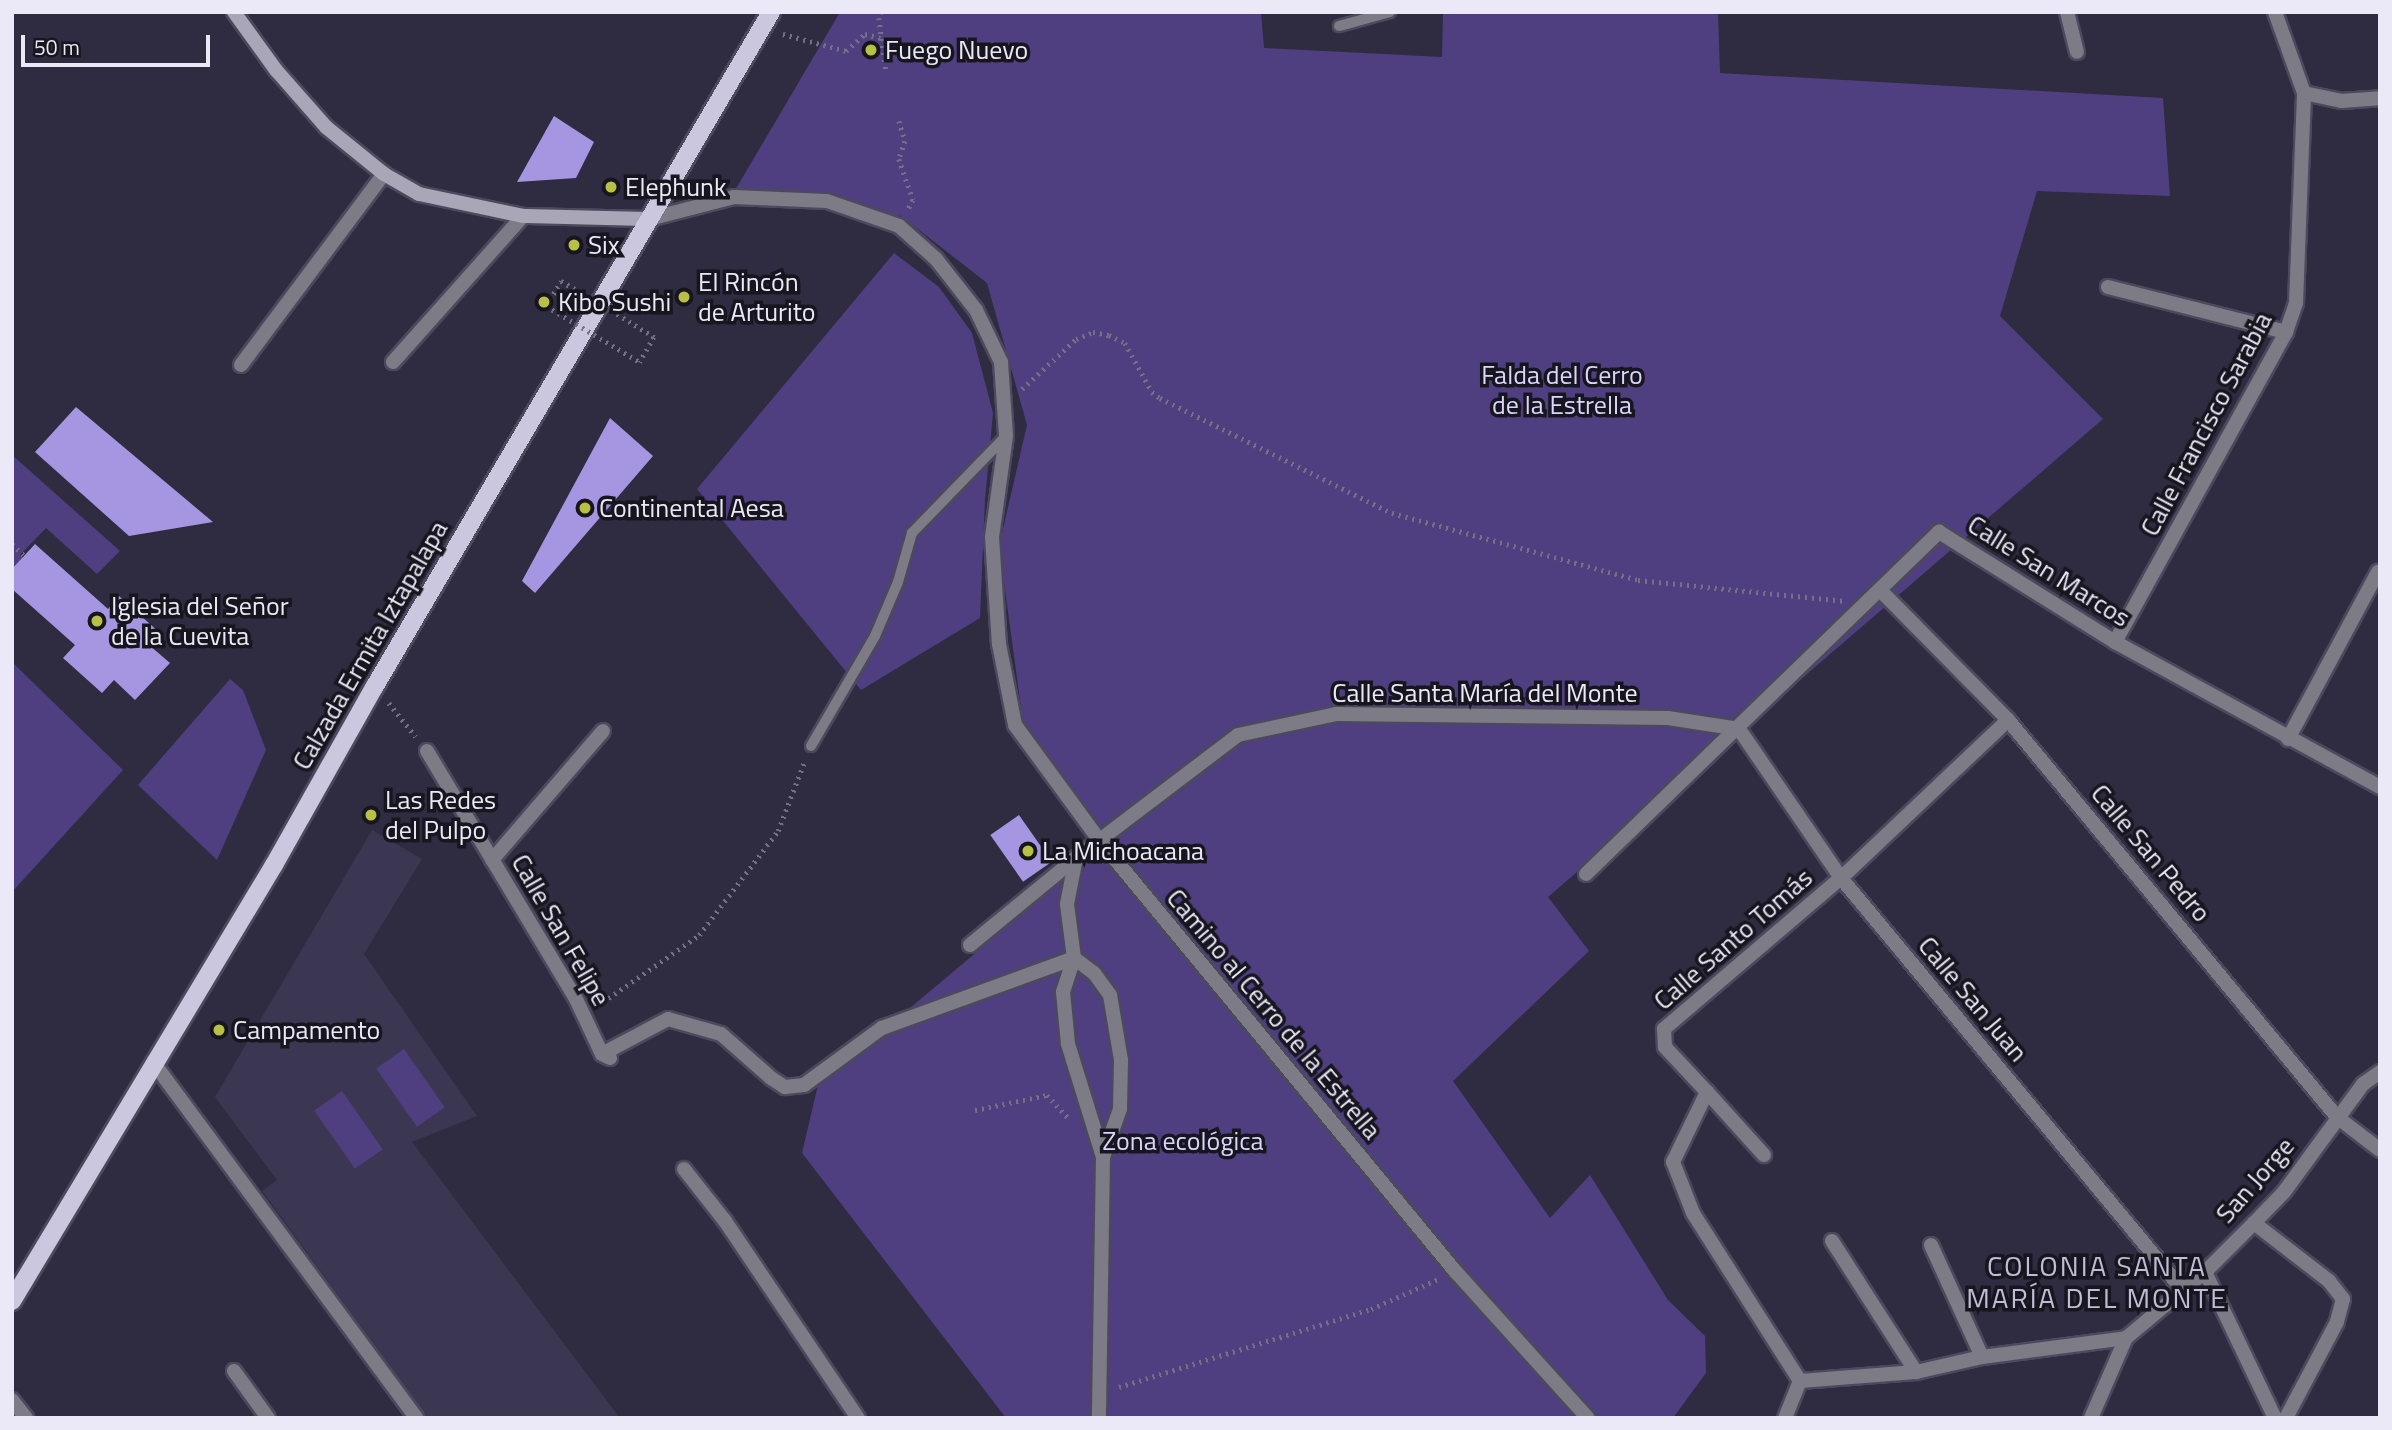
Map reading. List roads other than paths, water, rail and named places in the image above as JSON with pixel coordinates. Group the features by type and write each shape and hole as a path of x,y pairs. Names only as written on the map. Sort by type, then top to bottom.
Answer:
{"main road":[{"name":"Calzada Ermita Iztapalapa","path":"12,1301 153,1062 274,865 375,686 766,20"}],"street":[{"path":"234,12 276,70 326,127 384,174 419,194 523,216 649,219"},
{"path":"2067,12 2077,52"},
{"name":"Calle Francisco Sarabia","path":"2115,642 2286,332 2296,303 2304,93 2275,12"},
{"path":"2304,93 2341,101 2380,97"},
{"path":"241,365 384,174"},
{"name":"Camino al Cerro de la Estrella","path":"649,219 734,197 827,201 899,226 936,259 976,310 1001,362 1006,436 992,537 999,644 1015,725 1100,841 1455,1271 1587,1418"},
{"path":"393,362 523,216"},
{"path":"2108,287 2286,332"},
{"name":"Calle San Marcos","path":"1586,874 1739,729 1939,532 2115,642 2380,787"},
{"path":"2288,739 2378,572"},
{"name":"Calle San Pedro","path":"1881,591 2008,720 2337,1117 2380,1150"},
{"name":"Calle Santa María del Monte","path":"970,945 1076,858 1238,735 1336,715 1668,718 1739,729"},
{"name":"Calle Santo Tomás","path":"1707,1092 1665,1047 1664,1029 1840,878 2008,720"},
{"name":"Calle San Juan","path":"1739,729 1840,878 2182,1289"},
{"path":"492,860 603,731"},
{"name":"Calle San Felipe","path":"427,751 606,1056 668,1019 721,1034 771,1078 786,1087 804,1085 882,1028 1074,958"},
{"path":"1076,858 1067,904 1074,958 1063,992 1068,1044 1103,1157 1099,1418"},
{"path":"1074,958 1094,973 1110,995 1121,1060 1120,1109 1103,1157"},
{"path":"153,1062 416,1418"},
{"name":"San Jorge","path":"2126,1338 2205,1272 2284,1192 2363,1084 2380,1072"},
{"path":"1763,1155 1707,1092 1674,1162 1693,1213 1800,1381"},
{"path":"684,1169 725,1221 858,1418"},
{"path":"2254,1223 2329,1281 2343,1299 2337,1322 2287,1418"},
{"path":"1832,1241 1916,1372"},
{"path":"1931,1245 1982,1357"},
{"path":"2205,1272 2274,1418"},
{"path":"1800,1381 1916,1372 1982,1357 2126,1338"},
{"path":"2091,1418 2126,1338"},
{"path":"234,1371 268,1418"},
{"path":"1785,1418 1800,1381"},
{"path":"12,1400 26,1418"}],"lane":[{"path":"1339,26 1390,12"},
{"path":"811,746 875,636 898,582 912,533 1006,436"}],"place":[{"name":"Fuego Nuevo","path":"871,50"},
{"name":"Elephunk","path":"611,187"},
{"name":"Six","path":"574,245"},
{"name":"El Rincón de Arturito","path":"684,297"},
{"name":"Kibo Sushi","path":"544,302"},
{"name":"Continental Aesa","path":"585,508"},
{"name":"Iglesia del Señor de la Cuevita","path":"97,621"},
{"name":"Las Redes del Pulpo","path":"371,815"},
{"name":"La Michoacana","path":"1028,851"},
{"name":"Campamento","path":"219,1030"}],"district":[{"name":"COLONIA SANTA MARÍA DEL MONTE","path":"2097,1282"}],"park label":[{"name":"Falda del Cerro de la Estrella","path":"1562,390"},
{"name":"Zona ecológica","path":"1183,1141"}]}
